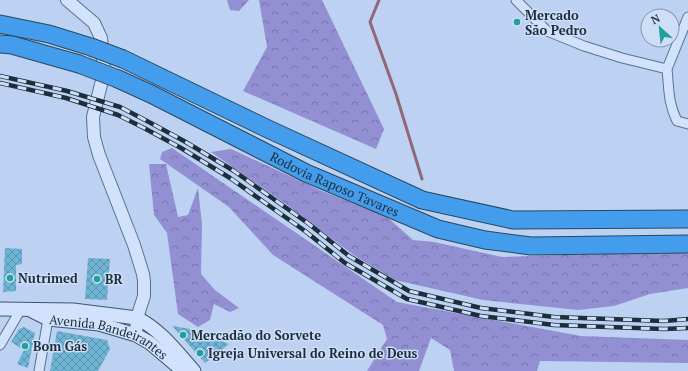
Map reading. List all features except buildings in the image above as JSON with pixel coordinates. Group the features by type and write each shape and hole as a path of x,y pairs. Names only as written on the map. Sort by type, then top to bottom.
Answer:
{"highway":[{"name":"Rodovia Raposo Tavares","path":"0,24 48,34 91,47 122,59 268,129 422,200 513,220 688,218"},
{"name":"Rodovia Raposo Tavares","path":"0,44 79,64 118,79 151,94 306,173 438,228 484,240 531,246 688,244"}],"main road":[{"name":"Avenida Bandeirantes","path":"0,308 73,310 137,318 147,322 165,338 194,371"},
{"name":"Avenida Bandeirantes","path":"26,309 48,320 99,324 136,335 154,346 183,371"}],"street":[{"path":"67,0 94,23 101,38 104,72 93,117 94,138 99,156 134,244 143,274 144,296 137,318 136,335"},
{"path":"516,0 547,31 622,58 667,69"},
{"path":"688,17 667,69 672,112 677,121 688,124"},
{"path":"0,345 26,309"},
{"path":"38,371 48,320"}],"green space":[{"path":"227,0 249,0 239,11 230,10"},
{"path":"259,0 322,0 384,129 376,149 243,91 267,47"},
{"path":"172,148 397,302 581,336 688,340 688,363 540,361 537,371 454,371 450,350 431,338 419,371 367,371 387,339 383,325 273,255 229,207 160,159 162,152"},
{"path":"231,149 322,191 386,216 413,240 434,242 502,257 688,251 688,288 650,294 614,306 578,310 483,300 395,280 355,256 284,203 211,152"},
{"path":"149,164 166,164 178,217 188,215 198,188 202,225 201,274 215,290 239,308 230,312 214,304 210,320 198,327 178,314 167,233 154,215"}],"waterway":[{"path":"379,0 370,22 396,94 422,179"}],"railway":[{"path":"0,76 67,91 120,107 147,121 234,171 309,224 349,256 409,291 481,308 554,317 664,321 688,319"},
{"path":"0,83 66,98 118,115 144,128 181,148 230,178 305,231 345,263 407,299 481,316 554,325 664,329 688,328"}],"place":[{"name":"Mercado São Pedro","path":"517,22"},
{"name":"Nutrimed","path":"10,278"},
{"name":"BR","path":"97,279"},
{"name":"Mercadão do Sorvete","path":"183,335"},
{"name":"Bom Gás","path":"25,346"},
{"name":"Igreja Universal do Reino de Deus","path":"200,353"}]}
